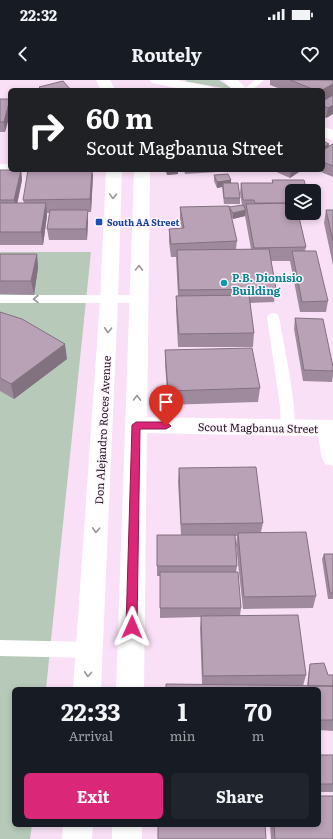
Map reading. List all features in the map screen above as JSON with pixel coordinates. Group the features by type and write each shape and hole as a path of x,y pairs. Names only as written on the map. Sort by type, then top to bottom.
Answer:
{"main road":[{"path":"157,80 197,88"},
{"path":"230,80 239,88"},
{"name":"Don Alejandro Roces Avenue","path":"87,687 109,299 114,172"},
{"path":"130,687 142,172"},
{"name":"Scout Magbanua Street","path":"136,425 330,428"},
{"path":"330,428 333,458"},
{"path":"77,839 78,827"},
{"path":"127,827 127,839"}],"lane":[{"path":"250,88 260,80"},
{"path":"0,299 139,299"},
{"path":"273,317 287,406 288,427"},
{"path":"0,648 89,650"}],"green space":[{"path":"219,80 231,88 223,88 184,81"},
{"path":"0,252 91,252 46,687 12,687 12,827 32,827 30,839 0,839"}],"building":[{"path":"290,80 333,80 333,84 325,88 310,88"},
{"path":"63,81 69,88 40,88 39,87"},
{"path":"333,95 333,105 328,108 325,107 325,100"},
{"path":"0,99 8,99 8,107 4,122 0,122"},
{"path":"333,144 333,166 325,163 325,149"},
{"path":"0,170 8,170 8,172 21,172 14,200 0,200"},
{"path":"28,172 92,172 90,199 23,200"},
{"path":"228,174 231,180 217,182 214,175"},
{"path":"272,180 304,180 305,184 285,184 285,203 255,203 254,200 243,200 241,183 273,183"},
{"path":"223,183 238,183 240,198 224,198"},
{"path":"0,203 46,203 41,232 0,232"},
{"path":"285,203 285,220 300,220 306,247 254,248 246,204"},
{"path":"243,205 246,210 233,213 229,207"},
{"path":"229,206 237,241 171,244 169,229 184,228 180,207"},
{"path":"50,210 88,210 86,229 47,229"},
{"path":"326,210 333,210 333,241"},
{"name":"P.B. Dionisio Building","path":"269,249 276,289 179,290 177,250"},
{"path":"292,251 316,251 328,301 302,302"},
{"path":"0,254 37,254 31,281 0,281"},
{"path":"249,295 254,333 179,334 176,296"},
{"path":"0,312 22,319 65,344 11,384 0,378"},
{"path":"295,318 323,319 333,371 304,370"},
{"path":"252,348 260,388 168,391 165,350"},
{"path":"256,467 263,523 181,524 179,468"},
{"path":"306,532 316,596 244,597 238,533"},
{"path":"157,535 235,535 237,566 157,566"},
{"path":"324,554 333,554 333,593 330,593"},
{"path":"160,572 238,572 241,608 160,608"},
{"path":"298,615 306,675 203,676 201,616"},
{"path":"324,663 328,675 333,675 333,686 308,686 310,664"},
{"path":"166,684 333,686 333,720 321,720 321,687 166,687"},
{"path":"321,755 333,755 333,784 321,784"},
{"path":"321,796 333,796 333,839 275,839 274,827 321,827"},
{"path":"158,827 265,827 266,839 158,839"}],"place":[{"name":"South AA Street","path":"99,222"},
{"name":"P.B. Dionisio Building","path":"224,283"}],"route":[{"path":"132,627 136,425 166,426"}]}
